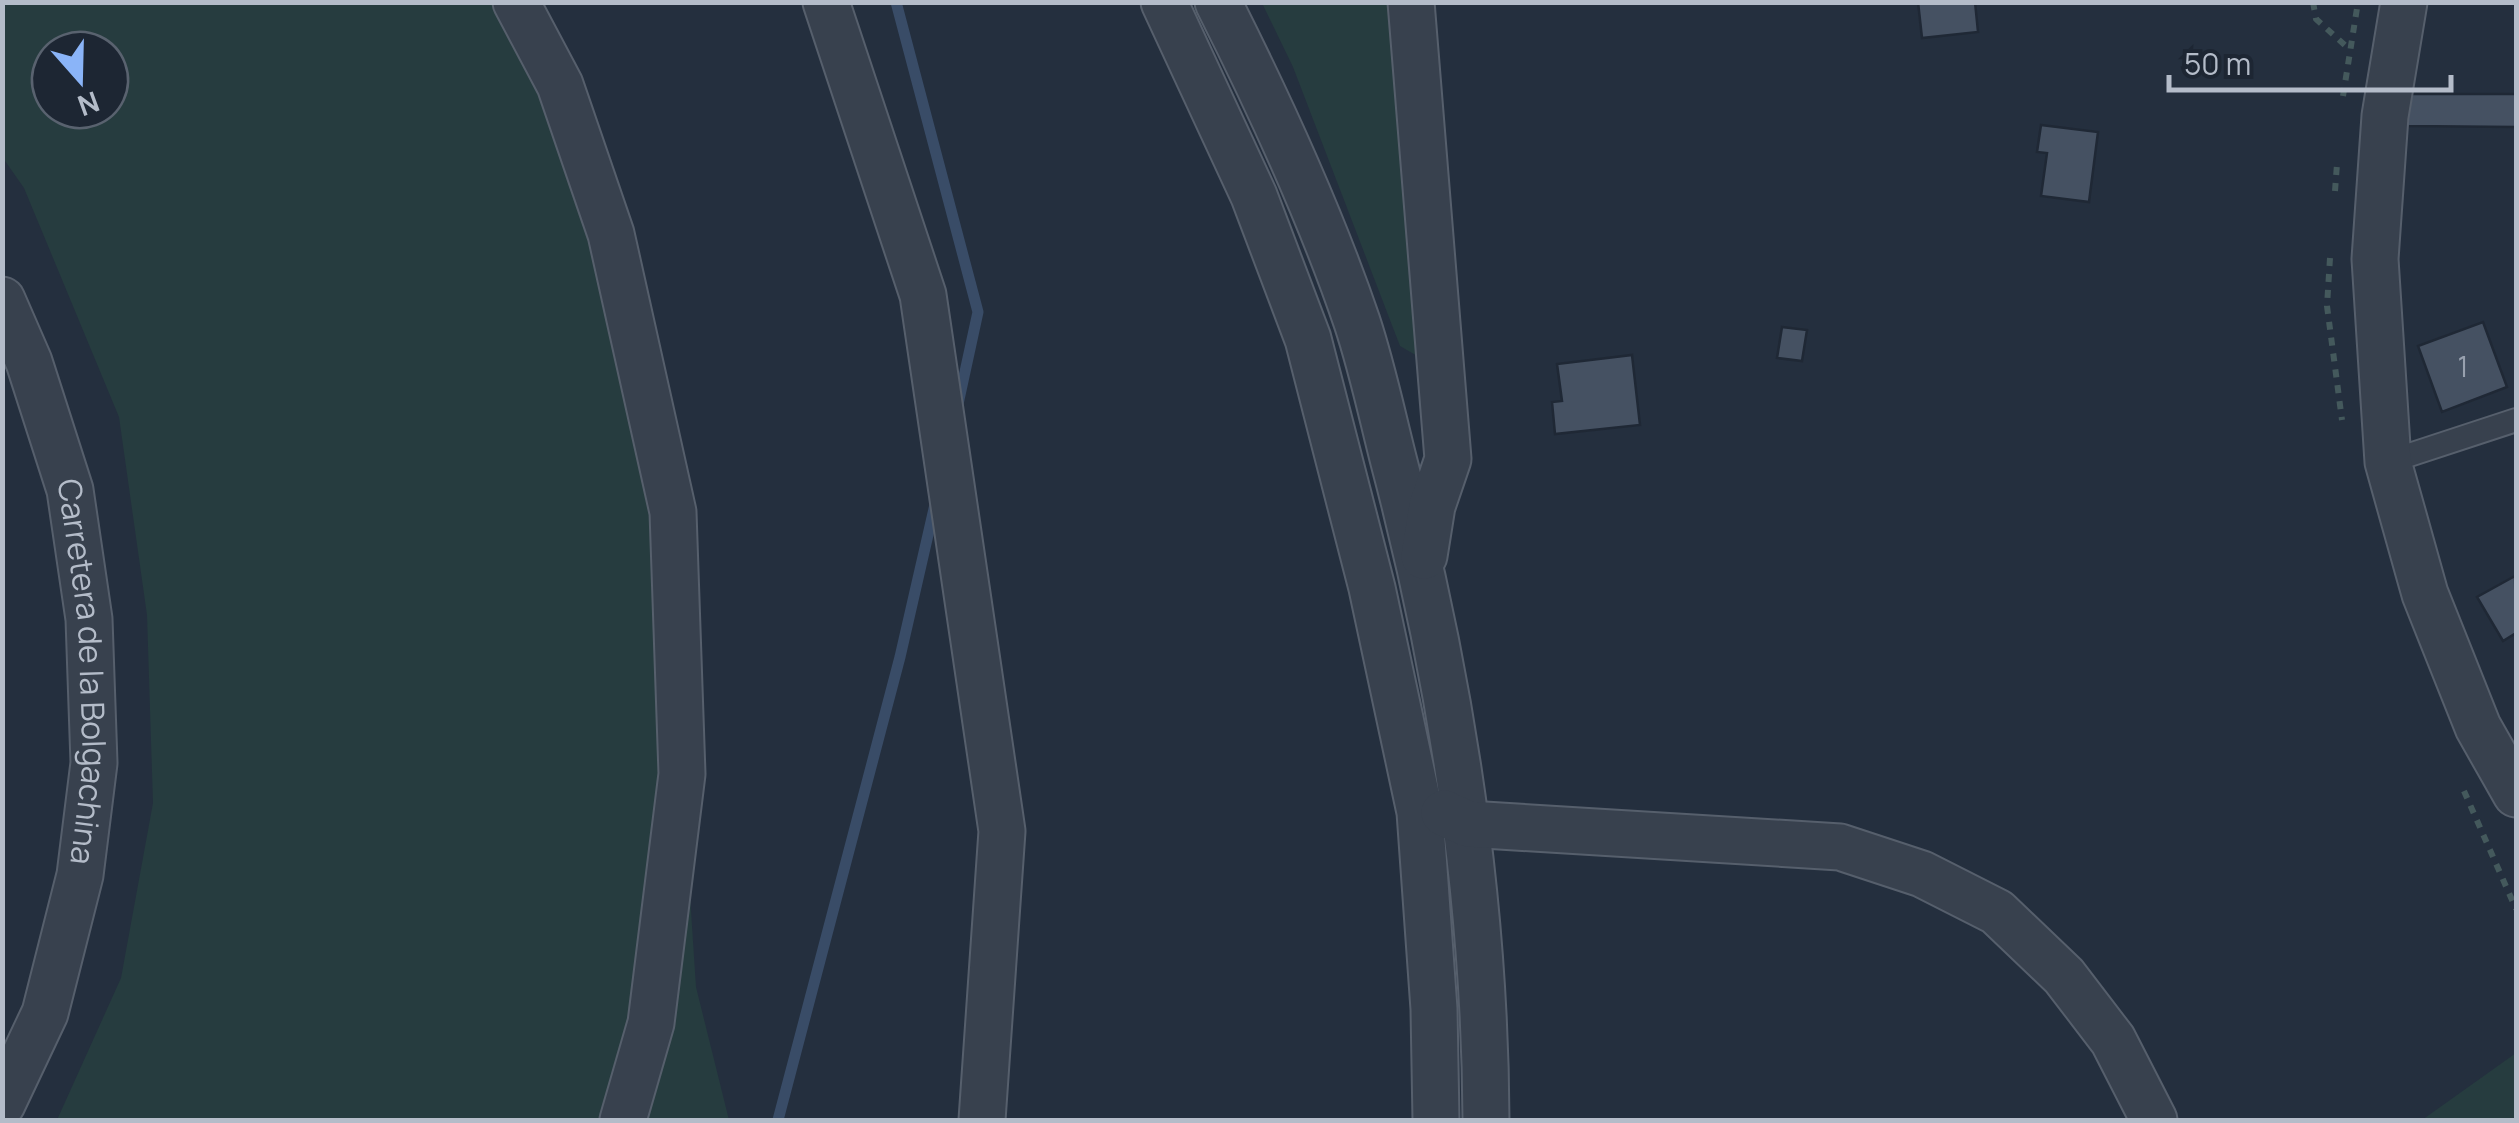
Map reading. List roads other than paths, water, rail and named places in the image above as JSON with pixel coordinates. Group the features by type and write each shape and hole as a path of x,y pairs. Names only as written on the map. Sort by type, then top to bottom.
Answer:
{"street":[{"path":"516,2 560,85 612,234 673,512 682,774 650,1023 624,1120"},
{"path":"826,2 923,294 1002,831 982,1120"},
{"path":"1164,2 1254,196 1308,338 1367,567 1420,812 1434,1009 1436,1120"},
{"path":"1218,2 1299,176 1357,323 1422,568 1468,824 1486,1004 1486,1120"},
{"path":"1412,2 1448,459 1432,506 1422,568"},
{"path":"2404,2 2385,116 2375,258 2388,462 2425,594 2478,727 2516,794"},
{"name":"Carretera de la Bolgachina","path":"2,300 30,362 70,490 89,619 94,763 80,875 45,1013 2,1104"},
{"path":"1367,567 1408,611 1444,813 1468,824 1840,847 1922,874 1997,912 2064,976 2112,1040 2154,1120"}],"lane":[{"path":"2388,462 2516,420"}],"waterway":[{"path":"896,2 978,312 958,404"},
{"path":"778,1120 900,657 936,500"}]}
